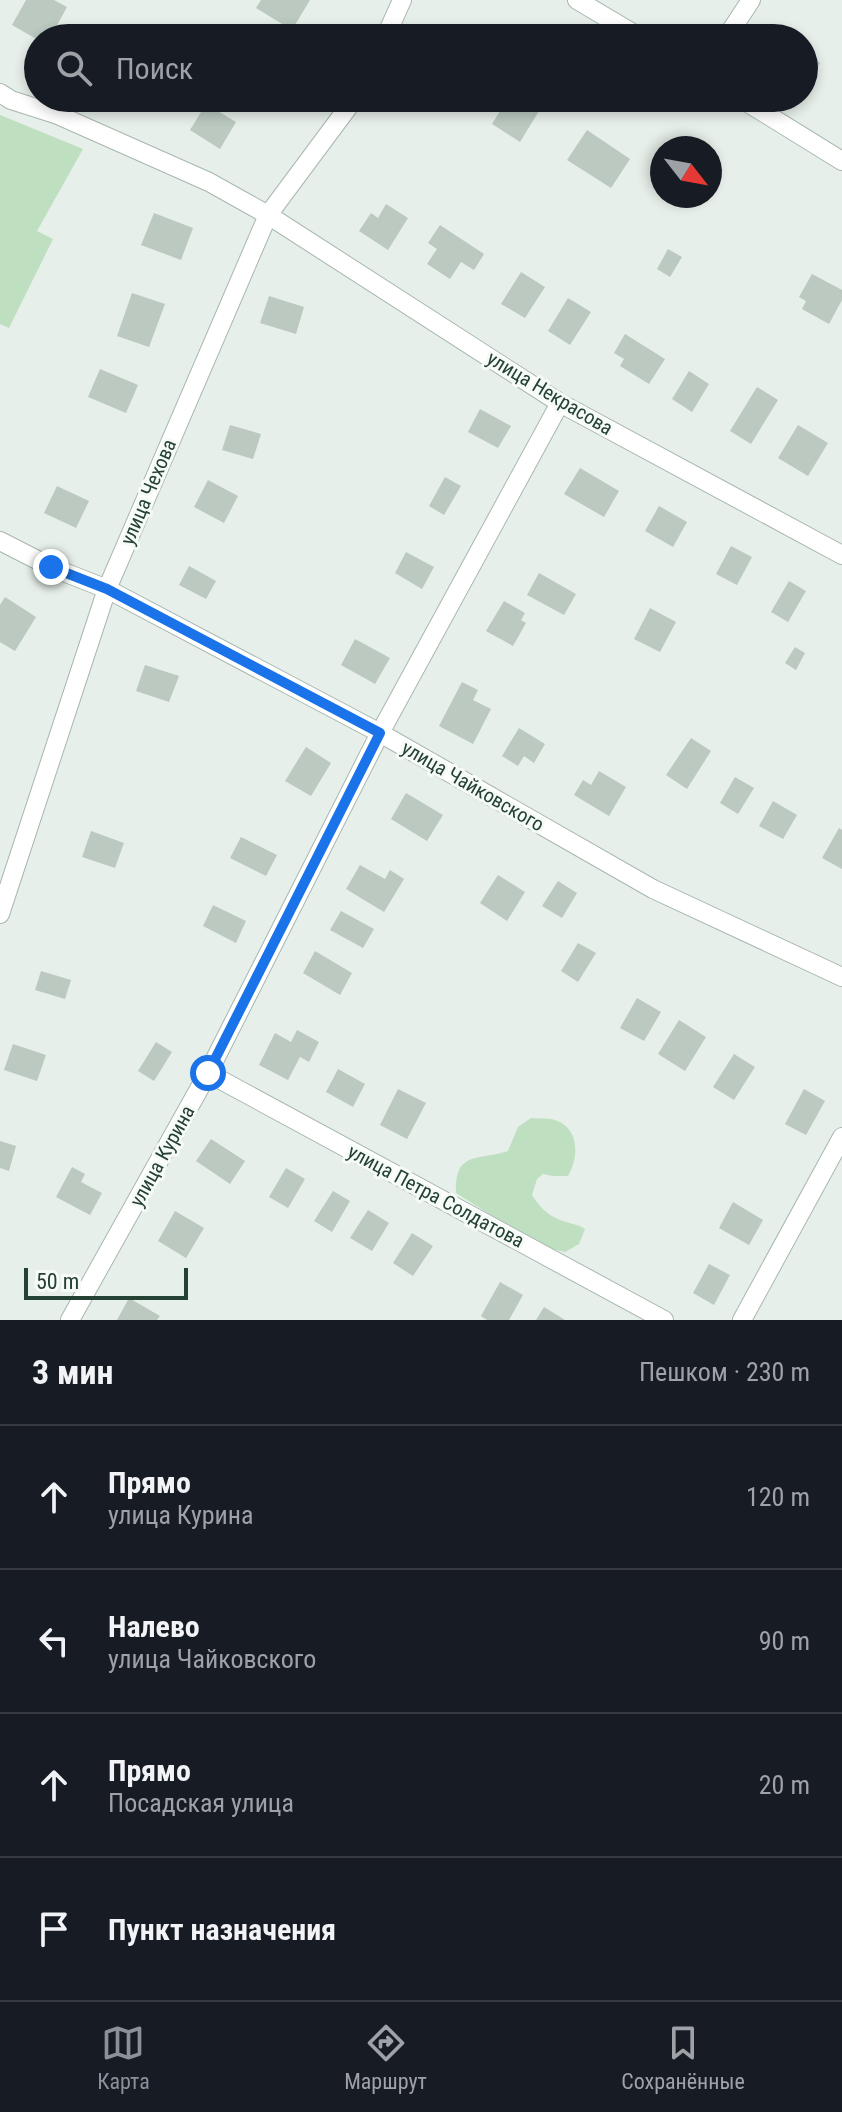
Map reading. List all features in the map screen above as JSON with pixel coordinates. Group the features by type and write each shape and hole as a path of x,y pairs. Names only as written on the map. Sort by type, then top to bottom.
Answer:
{"street":[{"path":"391,24 402,0"},
{"path":"577,0 617,24"},
{"path":"735,24 751,0"},
{"name":"улица Некрасова","path":"0,93 24,104"},
{"name":"улица Некрасова","path":"49,112 209,182 268,215 560,403 842,555"},
{"name":"улица Чехова","path":"0,914 107,589 268,215 345,112"},
{"path":"763,112 842,161"},
{"name":"улица Курина","path":"70,1320 208,1073 380,733 560,403"},
{"name":"улица Чайковского","path":"0,541 51,567 107,589 380,733 653,889 842,977"},
{"name":"улица Петра Солдатова","path":"208,1073 664,1320"},
{"path":"742,1320 842,1137"}],"green space":[{"path":"0,115 83,149 37,231 53,239 9,328 0,324"},
{"path":"531,1118 560,1122 572,1134 575,1150 568,1176 543,1174 537,1179 532,1195 550,1215 585,1229 579,1244 565,1252 540,1246 456,1193 459,1170 464,1163 508,1151 518,1127"}],"building":[{"path":"26,0 54,0 67,7 58,24 24,24 24,32 12,25"},
{"path":"261,0 310,0 296,24 282,24 256,8"},
{"path":"201,112 219,112 236,122 220,149 190,130"},
{"path":"499,112 538,112 520,142 492,124"},
{"path":"587,130 630,159 611,188 567,160"},
{"path":"386,204 408,218 388,250 359,231 371,213 378,218"},
{"path":"154,213 193,228 181,260 141,245"},
{"path":"440,225 484,254 474,270 461,262 450,279 427,264 437,249 428,243"},
{"path":"668,249 682,257 670,277 657,269"},
{"path":"521,272 545,287 525,318 501,304"},
{"path":"812,274 842,290 842,300 829,324 802,309 806,301 799,297"},
{"path":"132,293 165,304 149,347 117,336"},
{"path":"269,296 304,307 296,334 260,323"},
{"path":"568,298 591,312 570,345 548,331"},
{"path":"625,334 665,359 649,384 620,366 624,359 614,353"},
{"path":"100,369 138,385 126,413 88,397"},
{"path":"689,371 709,384 692,412 672,399"},
{"path":"757,387 778,400 751,444 730,431"},
{"path":"480,409 511,426 498,448 468,432"},
{"path":"230,425 261,434 253,459 222,450"},
{"path":"798,425 828,443 808,476 778,458"},
{"path":"580,468 619,491 604,517 564,494"},
{"path":"445,477 461,486 444,515 429,506"},
{"path":"208,480 238,496 224,523 194,507"},
{"path":"57,486 89,501 76,528 44,513"},
{"path":"659,506 687,522 673,547 645,531"},
{"path":"731,546 752,557 737,585 716,574"},
{"path":"406,552 434,567 422,589 395,573"},
{"path":"189,566 216,581 206,599 179,585"},
{"path":"539,573 576,594 564,615 527,595"},
{"path":"789,581 806,591 788,622 771,612"},
{"path":"5,597 36,617 15,651 0,642 0,605"},
{"path":"504,601 525,613 521,620 526,623 513,646 486,631"},
{"path":"650,608 676,622 660,652 634,639"},
{"path":"355,639 390,658 375,684 341,665"},
{"path":"795,647 805,653 796,670 785,663"},
{"path":"145,665 179,676 169,702 136,691"},
{"path":"462,682 478,690 473,700 491,709 473,744 439,726"},
{"path":"519,728 545,744 534,763 524,756 518,766 502,756"},
{"path":"691,738 711,751 687,789 666,775"},
{"path":"306,747 331,763 311,796 285,781"},
{"path":"599,771 626,787 609,816 574,795 583,780 591,785"},
{"path":"735,777 754,788 738,814 720,803"},
{"path":"406,793 443,815 427,841 391,819"},
{"path":"773,801 797,815 783,839 759,826"},
{"path":"839,828 842,830 842,869 822,858"},
{"path":"91,831 124,843 115,868 82,857"},
{"path":"241,837 277,855 266,876 230,858"},
{"path":"360,865 385,879 390,870 404,879 384,912 346,889"},
{"path":"498,875 525,892 507,921 480,903"},
{"path":"558,881 577,893 562,918 542,906"},
{"path":"213,905 246,921 236,943 203,926"},
{"path":"341,911 374,929 363,948 330,930"},
{"path":"578,943 596,953 578,982 561,971"},
{"path":"315,951 352,973 340,995 303,973"},
{"path":"41,971 71,980 65,999 35,990"},
{"path":"637,998 661,1012 644,1041 620,1028"},
{"path":"679,1020 706,1037 685,1071 658,1054"},
{"path":"297,1030 319,1042 309,1062 300,1057 288,1080 259,1065 275,1033 291,1042"},
{"path":"156,1042 172,1052 154,1081 138,1071"},
{"path":"13,1044 46,1055 37,1081 4,1070"},
{"path":"734,1054 755,1067 734,1100 713,1087"},
{"path":"338,1069 365,1084 353,1107 326,1092"},
{"path":"398,1089 426,1103 407,1139 380,1125"},
{"path":"804,1089 825,1101 806,1135 785,1124"},
{"path":"211,1139 245,1161 230,1184 196,1161"},
{"path":"0,1141 16,1146 9,1171 0,1168"},
{"path":"72,1167 85,1174 81,1182 102,1193 90,1215 56,1197"},
{"path":"286,1168 305,1179 288,1208 269,1197"},
{"path":"333,1191 350,1201 332,1232 314,1221"},
{"path":"733,1202 763,1220 749,1245 719,1228"},
{"path":"368,1210 389,1223 372,1251 350,1238"},
{"path":"175,1211 204,1228 186,1258 158,1241"},
{"path":"412,1233 433,1246 413,1276 393,1263"},
{"path":"709,1264 730,1275 714,1305 693,1293"},
{"path":"500,1282 523,1295 509,1320 487,1320 481,1316"},
{"path":"129,1298 160,1316 157,1320 117,1320"},
{"path":"544,1307 565,1320 536,1320"}],"route":[{"path":"51,567 107,589 380,733 208,1073"}]}
